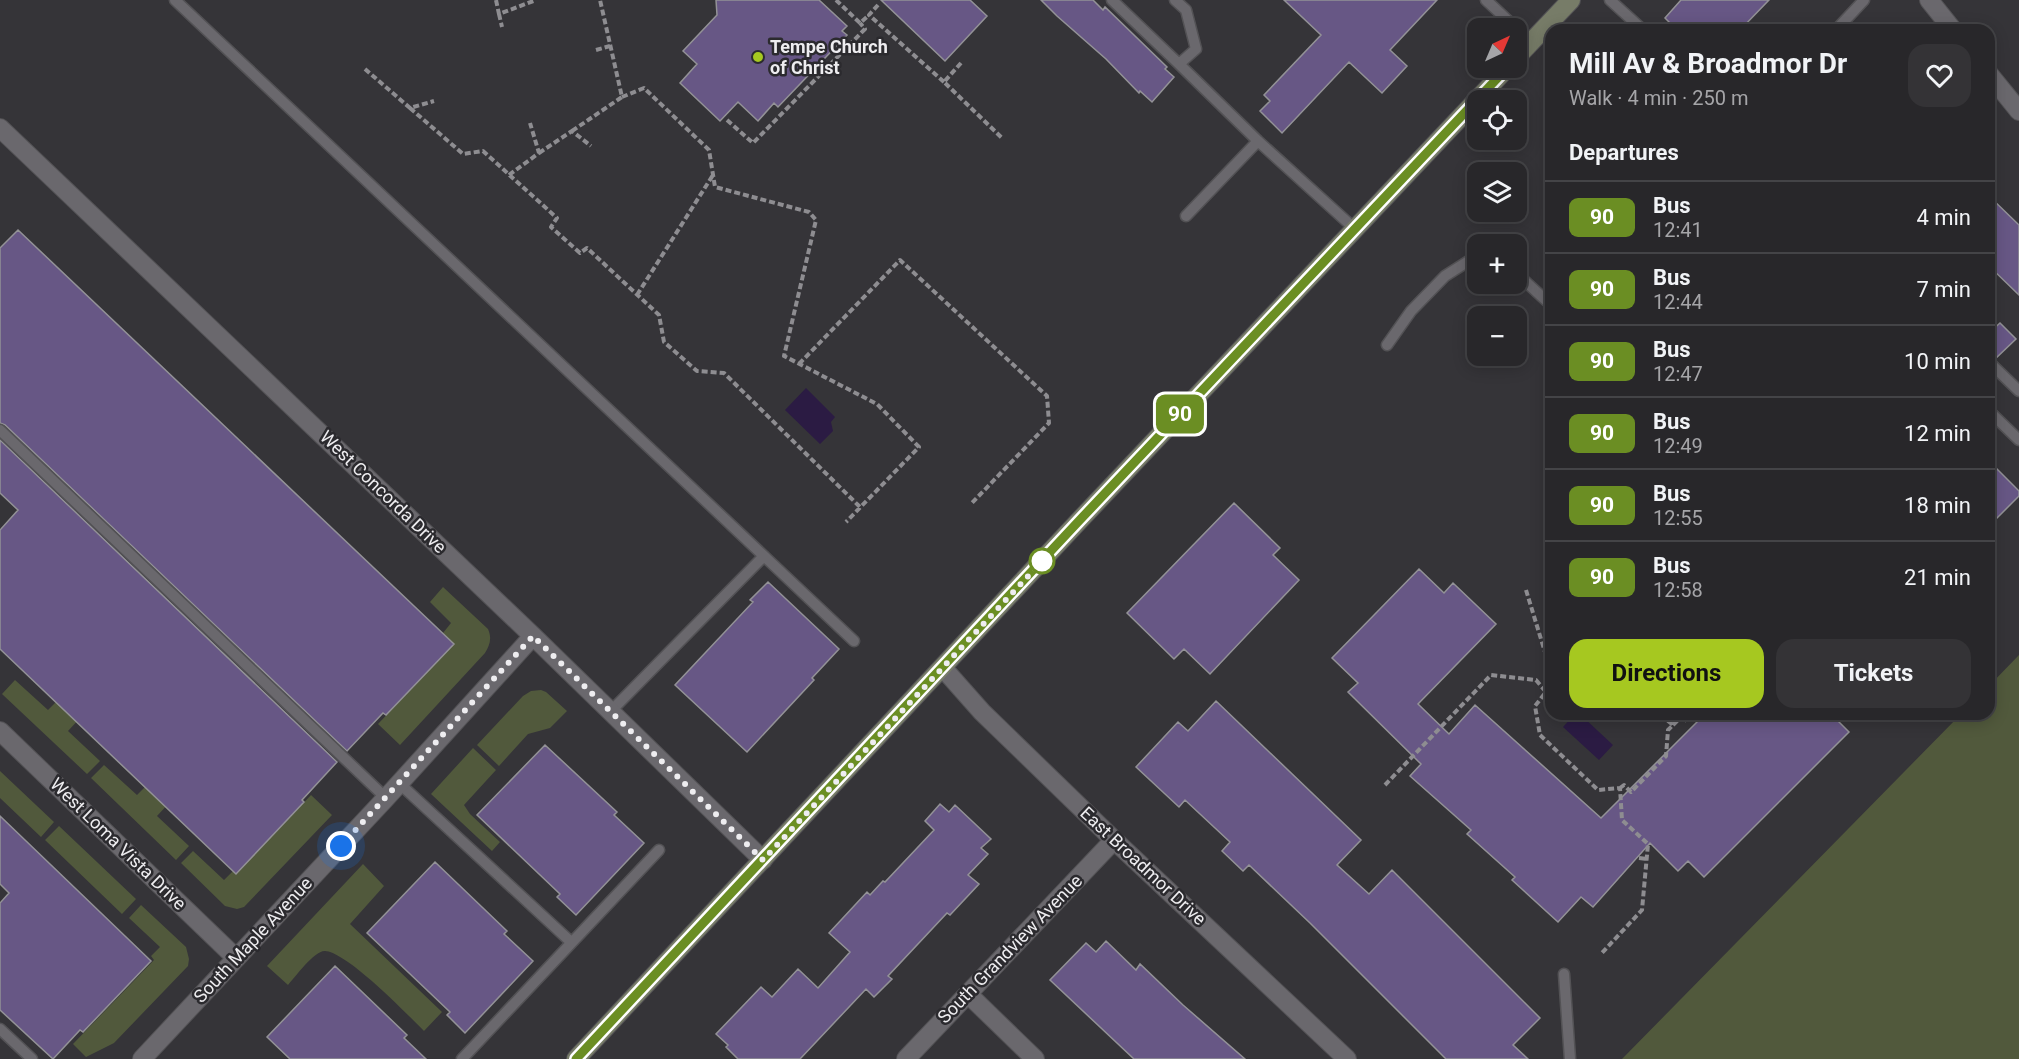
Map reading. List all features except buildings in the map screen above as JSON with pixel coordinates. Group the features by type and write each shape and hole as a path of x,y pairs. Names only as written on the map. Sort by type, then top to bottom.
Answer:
{"main road":[{"path":"1548,24 1571,0"},
{"path":"1527,46 1545,27"},
{"path":"576,1059 1497,78"}],"street":[{"path":"1929,0 1948,24"},
{"path":"1995,81 2019,111"},
{"name":"West Concorda Drive","path":"0,128 533,636 763,860"},
{"name":"South Maple Avenue","path":"142,1059 386,798 533,636"},
{"name":"East Broadmor Drive","path":"943,668 982,712 1114,840 1347,1059"},
{"name":"West Loma Vista Drive","path":"0,730 236,958"},
{"name":"South Grandview Avenue","path":"906,1059 1114,840"},
{"path":"968,994 1035,1059"}],"lane":[{"path":"175,0 854,641"},
{"path":"1112,0 1258,141 1354,229"},
{"path":"1175,0 1186,10 1196,49 1179,64"},
{"path":"1486,0 1531,42"},
{"path":"1610,0 1636,24"},
{"path":"1842,24 1864,0"},
{"path":"1186,216 1258,141"},
{"path":"1387,345 1412,311 1445,276 1467,262"},
{"path":"1527,283 1545,300"},
{"path":"1995,368 2019,391"},
{"path":"1995,417 2019,440"},
{"path":"0,430 386,798"},
{"path":"611,711 764,556"},
{"path":"399,783 572,942"},
{"path":"462,1059 659,850"},
{"path":"1564,974 1570,1059"},
{"path":"0,1029 32,1059"}],"path":[{"path":"496,0 502,27"},
{"path":"500,14 536,0"},
{"path":"600,0 622,97"},
{"path":"728,120 753,143 865,28 836,0"},
{"path":"860,23 878,5"},
{"path":"868,15 944,82 1002,138"},
{"path":"596,50 610,46"},
{"path":"944,82 961,63"},
{"path":"365,69 463,154 483,151 557,218 552,227 580,253 587,248 659,315 663,342 698,371 724,374 860,507"},
{"path":"509,175 622,97 644,88 709,150 715,187 810,212 816,220 784,356 877,404 919,447 846,522"},
{"path":"410,108 434,101"},
{"path":"530,123 539,153"},
{"path":"573,130 591,146"},
{"path":"638,295 713,174"},
{"path":"799,364 900,260 1047,396 1049,423 971,504"},
{"path":"1526,590 1545,653"},
{"path":"1385,785 1491,675 1536,680 1545,691"},
{"path":"1545,693 1534,706 1540,735 1598,790 1620,788 1624,785 1631,792 1666,756 1668,730 1678,720"},
{"path":"1667,720 1673,725"},
{"path":"1601,954 1642,910 1648,844 1622,820 1620,788"},
{"path":"1639,858 1647,860"}],"green space":[{"path":"443,587 488,629 489,644 485,653 400,745 378,724 454,644 443,633 451,623 430,602"},
{"path":"150,643 68,731 100,761 87,774 2,694 15,680 48,710 56,702 58,703"},
{"path":"2019,655 2019,1059 1622,1059 1955,720 1995,720 1995,680"},
{"path":"541,690 567,711 550,728 528,734 499,766 477,745 523,696 531,691"},
{"path":"239,728 157,816 189,846 176,860 91,778 104,765 137,795 145,787"},
{"path":"473,748 496,770 464,805 470,814 500,842 492,851 431,794"},
{"path":"0,771 54,822 41,837 0,798"},
{"path":"311,795 332,815 244,907 237,909 225,906 181,863 193,851 224,880 233,871 236,874"},
{"path":"59,826 136,899 122,914 45,840"},
{"path":"363,864 384,886 350,924 442,1012 424,1031 362,972 335,954 325,951 316,955 288,985 267,966"},
{"path":"141,905 186,947 188,966 114,1043 86,1057 73,1044 154,960 151,956 160,947 129,918"}],"shaded area":[{"path":"806,388 835,417 831,422 833,431 820,444 785,410"},
{"path":"1569,720 1586,720 1613,745 1599,760 1563,727"}],"bus line":[{"name":"90","path":"576,1059 1077,523 1498,78"}],"place":[{"name":"Tempe Church of Christ","path":"758,57"}],"route":[{"path":"341,846 533,636 763,860 1046,557 1042,561"}]}
